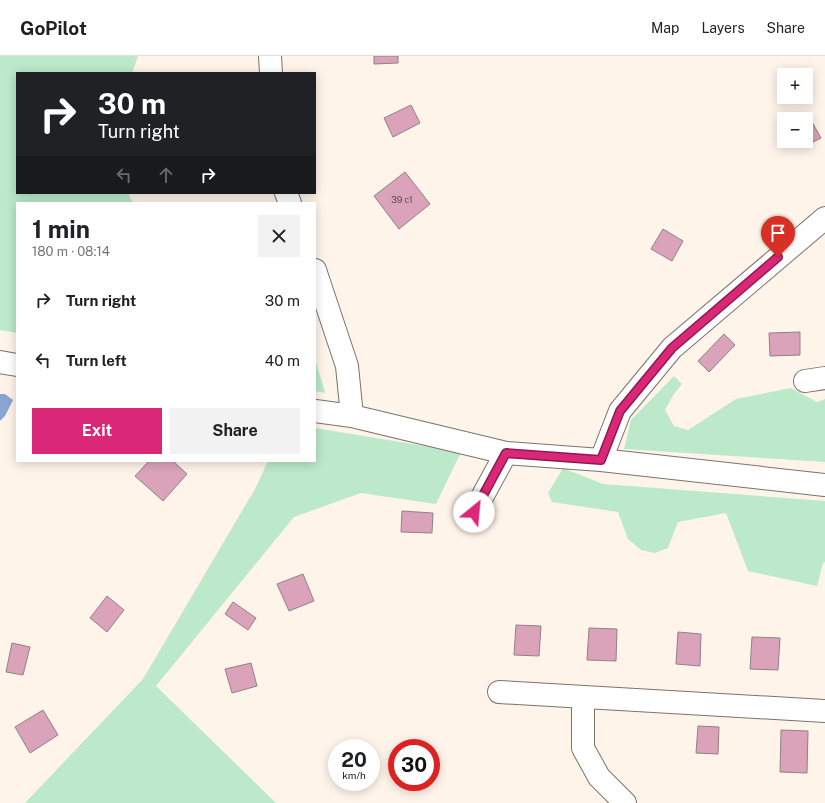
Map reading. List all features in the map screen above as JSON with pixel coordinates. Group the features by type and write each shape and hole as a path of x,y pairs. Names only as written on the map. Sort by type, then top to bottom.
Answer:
{"street":[{"path":"270,56 271,72"},
{"path":"601,460 620,411 672,348 825,218"},
{"path":"316,273 347,366 352,416"},
{"path":"0,362 16,365"},
{"path":"316,410 352,416 506,453 601,460 825,485"},
{"path":"474,512 506,453"},
{"path":"499,692 825,711"},
{"path":"583,697 583,748 599,776 625,803"}],"green space":[{"path":"0,56 138,56 132,72 16,72 16,194 128,194 132,202 16,202 16,333 0,330"},
{"path":"316,362 325,392 316,391"},
{"path":"674,376 682,384 674,394 665,410 674,426 688,430 736,399 791,388 817,402 825,399 825,462 624,449 631,420"},
{"path":"316,428 461,452 436,504 361,493 294,517 156,686 276,803 25,803 143,679 255,489 268,462 316,462"},
{"path":"563,468 603,484 825,501 825,562 823,563 817,586 748,571 726,513 678,522 668,548 655,553 641,550 628,539 618,512 552,502 548,493"}],"water":[{"path":"0,394 5,394 13,400 5,416 0,421"}],"building":[{"path":"374,56 398,56 398,63 374,64"},
{"path":"411,105 420,123 393,137 384,118"},
{"path":"813,124 821,138 813,142"},
{"path":"405,172 430,204 399,229 374,196"},
{"path":"663,229 683,241 672,261 651,249"},
{"path":"800,332 800,355 770,356 769,333"},
{"path":"724,334 735,345 709,372 698,361"},
{"path":"148,462 174,462 187,474 163,501 135,476"},
{"path":"402,511 433,513 432,533 401,532"},
{"path":"303,574 314,601 289,611 277,584"},
{"path":"107,596 124,610 107,632 90,618"},
{"path":"233,602 256,618 248,630 225,614"},
{"path":"516,625 541,626 539,656 514,655"},
{"path":"589,628 617,629 616,661 587,660"},
{"path":"678,632 701,634 700,666 676,664"},
{"path":"752,637 780,638 778,670 750,669"},
{"path":"12,643 30,647 23,675 6,672"},
{"path":"251,663 257,686 232,693 225,669"},
{"path":"43,710 58,735 30,753 15,727"},
{"path":"698,726 719,727 718,754 696,753"},
{"path":"781,730 808,731 807,773 780,772"}],"route":[{"path":"474,512 506,453 601,460 620,411 672,348 778,257"}]}
